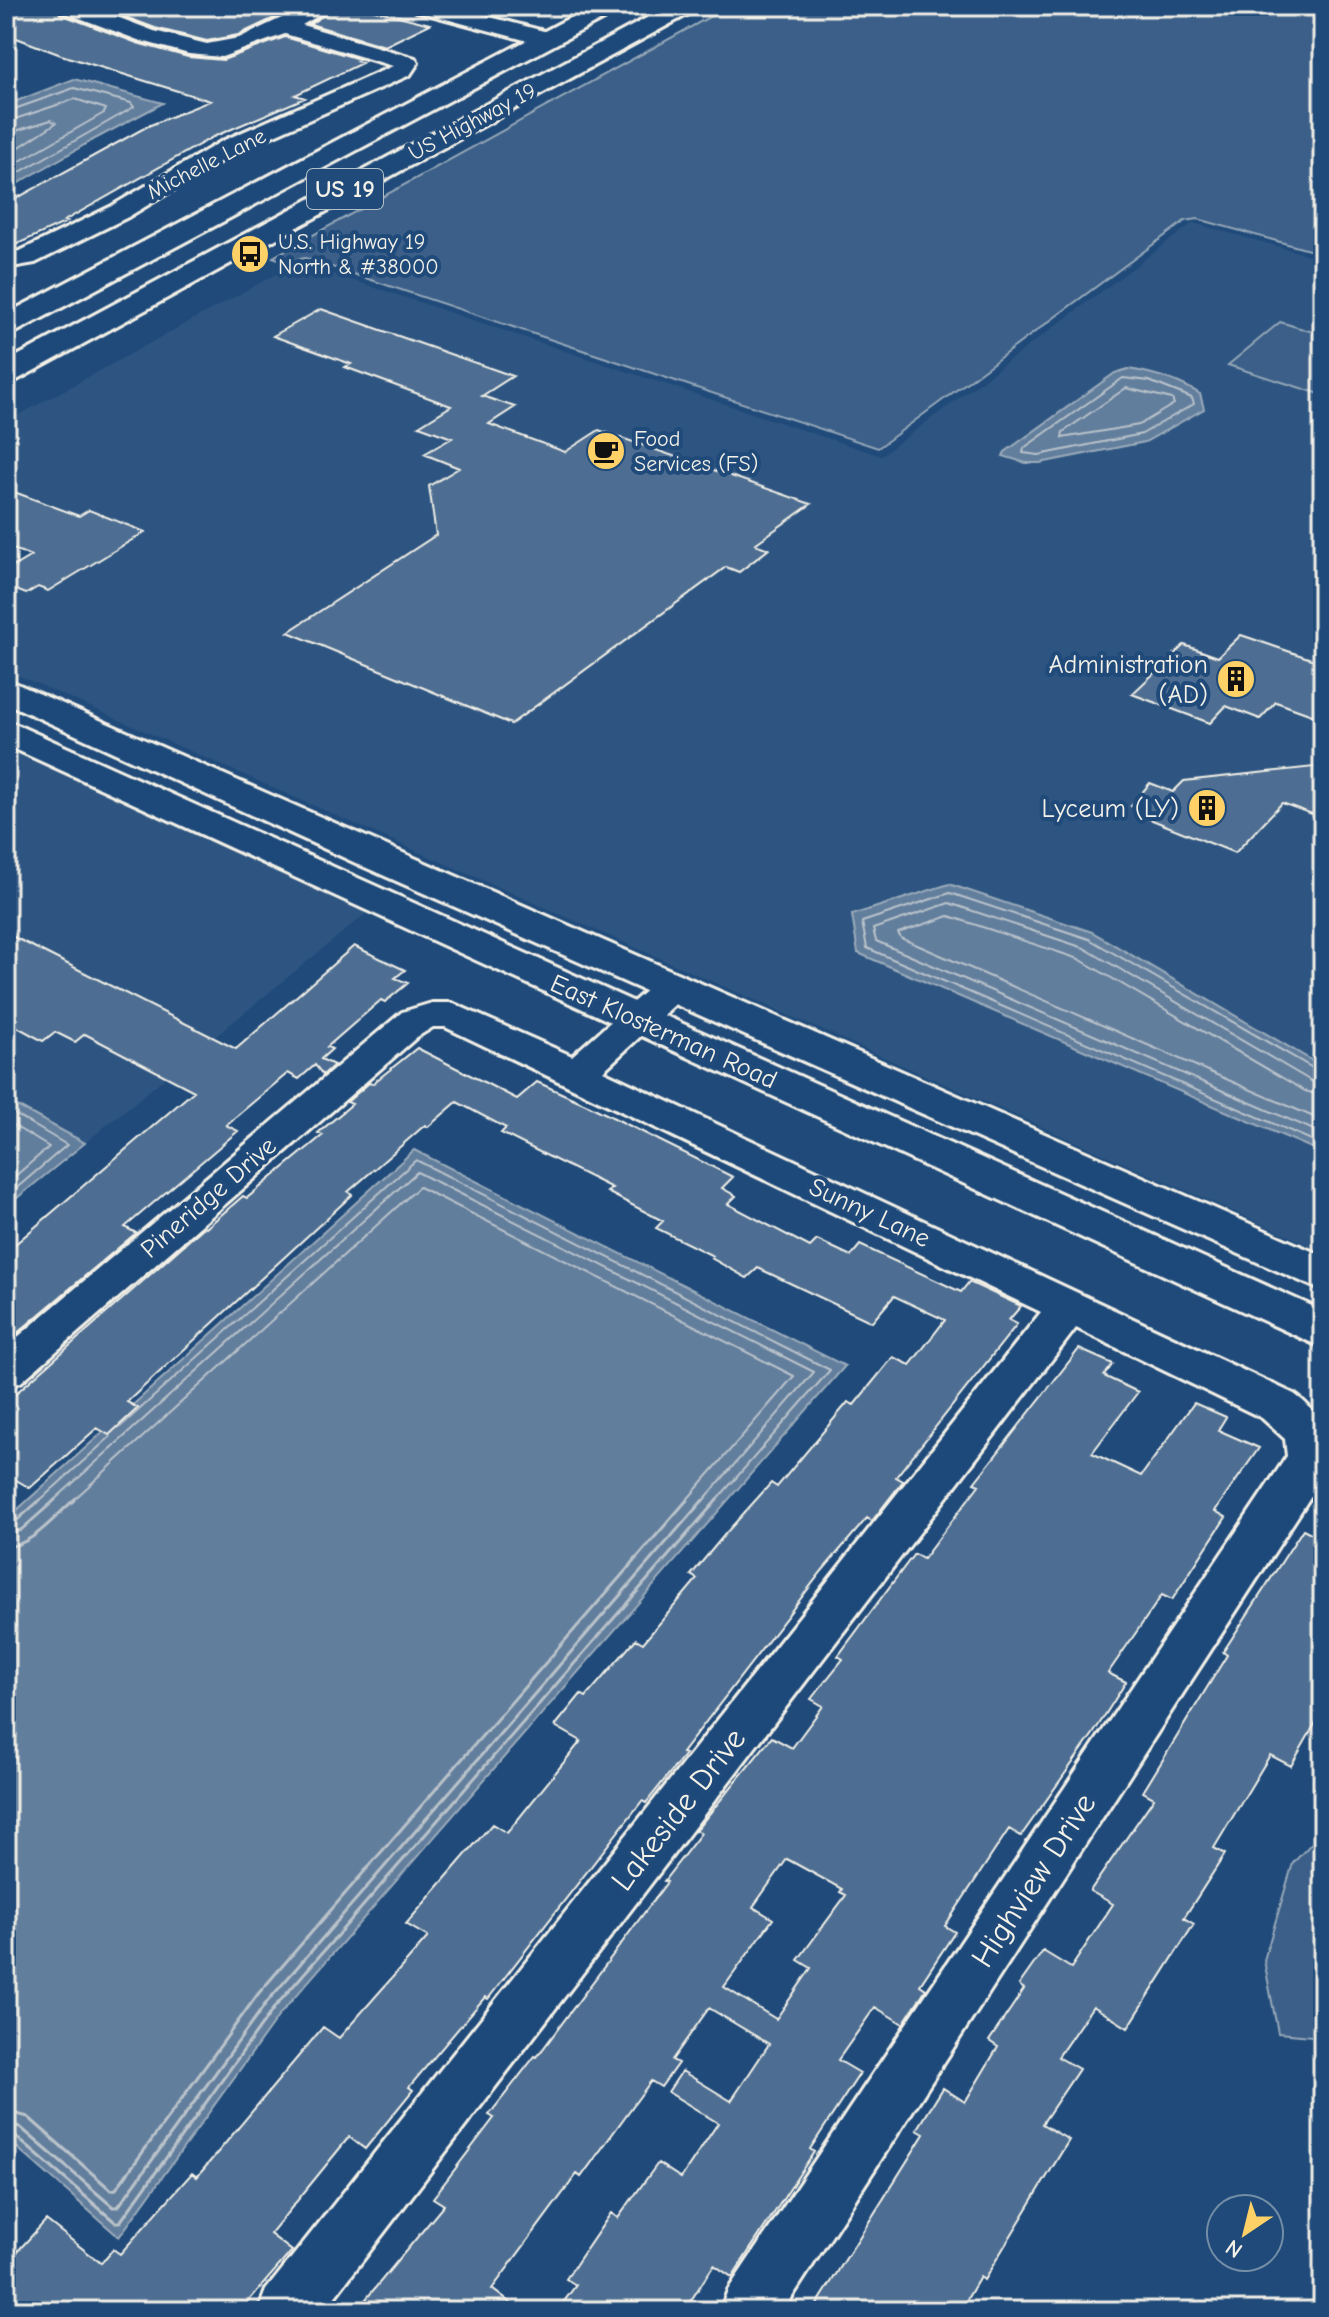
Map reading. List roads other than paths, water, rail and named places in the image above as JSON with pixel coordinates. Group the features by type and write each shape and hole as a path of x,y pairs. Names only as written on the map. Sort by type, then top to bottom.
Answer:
{"main road":[{"name":"US Highway 19","path":"6,326 610,6"},
{"path":"613,46 602,39 605,28 641,6"},
{"name":"US Highway 19","path":"6,374 686,6"},
{"path":"316,205 334,177 547,61 554,54 554,45 547,39"},
{"name":"East Klosterman Road","path":"6,690 1323,1275"},
{"name":"East Klosterman Road","path":"6,731 1323,1331"}],"street":[{"path":"69,6 147,34 204,50 219,50 324,6"},
{"path":"424,6 547,39"},
{"name":"Michelle Lane","path":"6,260 26,258 119,212 230,146 402,70 407,63 281,26"},
{"path":"577,1073 671,988"},
{"name":"Sunny Lane","path":"410,1023 430,1014 452,1015 577,1073 1278,1406 1298,1424 1310,1447"},
{"name":"Pineridge Drive","path":"6,1371 410,1023"},
{"name":"Lakeside Drive","path":"287,2311 1069,1307"},
{"name":"Highview Drive","path":"749,2311 1307,1465 1310,1447"}],"water":[{"path":"74,79 163,103 10,188 6,187 6,105"},
{"path":"1128,369 1166,378 1192,389 1200,394 1204,409 1145,442 1040,463 1026,463 1003,456 1115,373"},
{"path":"949,884 1092,932 1323,1067 1323,1153 858,953 852,915"},
{"path":"6,1100 85,1143 6,1207"},
{"path":"414,1150 845,1366 280,2014 119,2237 6,2138 6,1520"}],"place":[{"name":"U.S. Highway 19 North & #38000","path":"250,254"},
{"name":"Food Services (FS)","path":"606,451"},
{"name":"Administration (AD)","path":"1236,679"},
{"name":"Lyceum (LY)","path":"1207,808"}]}
